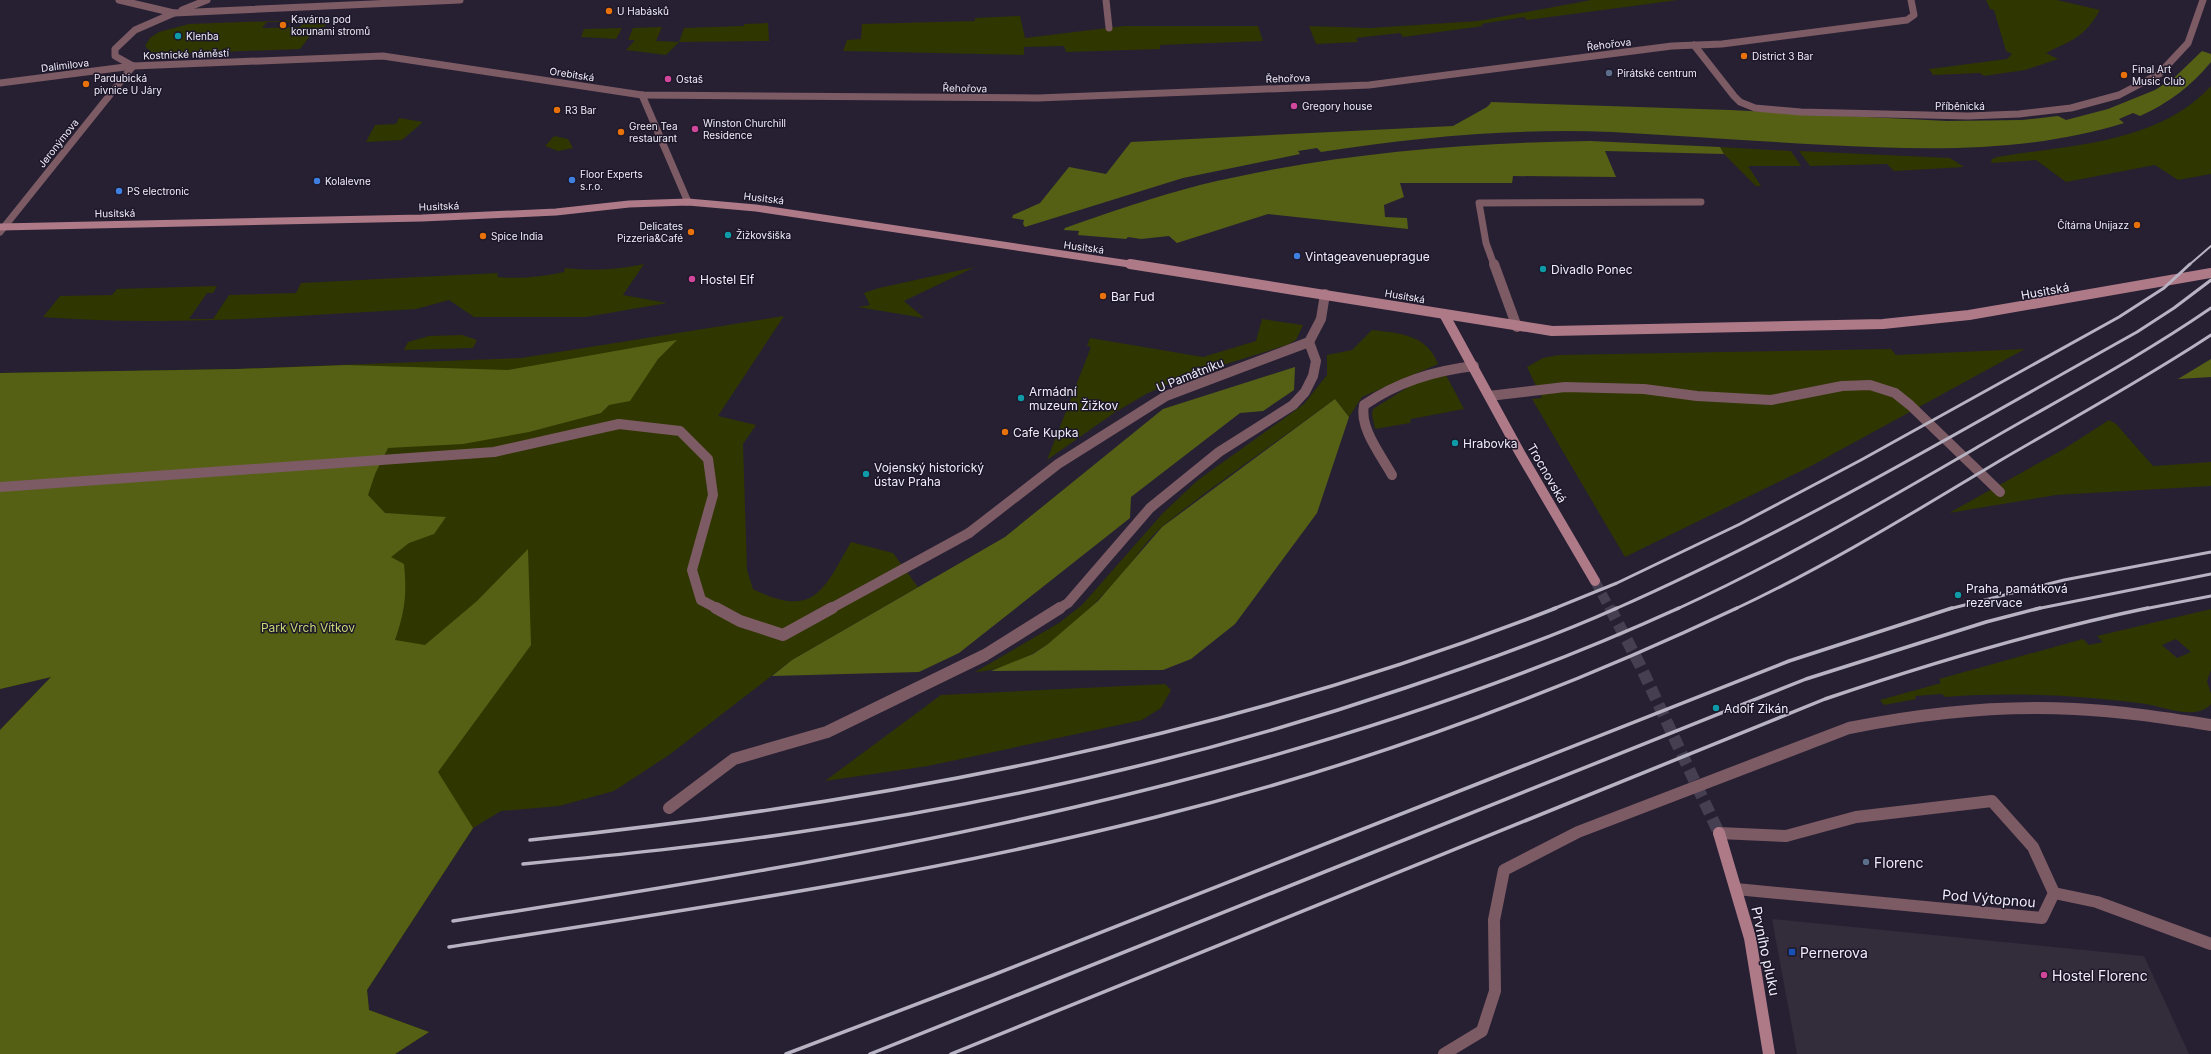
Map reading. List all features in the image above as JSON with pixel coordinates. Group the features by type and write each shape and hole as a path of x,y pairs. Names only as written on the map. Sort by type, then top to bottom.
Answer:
{"main road":[{"name":"Husitská","path":"1,229 422,218 556,212 629,204 688,202 756,208 1325,294 1517,327 1552,331 1620,331 1883,324 1969,315 2211,273"},
{"name":"Trocnovská","path":"1444,314 1474,366 1520,453 1595,581"},
{"name":"Prvního pluku","path":"1719,833 1750,938 1769,1054"}],"street":[{"path":"119,0 174,13 207,0"},
{"name":"Kostnické náměstí","path":"383,56 133,66 115,56 115,49 131,32 142,25 174,13 460,0"},
{"path":"1106,0 1109,28"},
{"name":"Řehořova","path":"642,95 1038,98 1362,85 1672,46 1722,44 1907,20 1914,12 1911,0"},
{"name":"Příběnická","path":"1694,45 1734,96 1740,102 1755,108 1948,116 2015,114 2071,107 2093,102 2120,94 2159,74 2191,42 2203,0"},
{"name":"Orebitská","path":"383,56 642,95"},
{"name":"Dalimilova","path":"0,83 133,66"},
{"name":"Jeronýmova","path":"1,229 133,66"},
{"path":"642,95 688,202"},
{"path":"1517,327 1486,242 1479,203 1701,202"},
{"path":"669,808 734,759 827,732 985,654 1068,603 1150,508 1219,452 1271,421 1294,405 1301,397 1313,376 1316,361 1309,342 1321,319 1325,294"},
{"name":"U Památníku","path":"0,487 494,452 619,424 680,430 708,459 713,495 692,570 701,600 740,621 783,635 969,533 1058,464 1166,396 1309,342"},
{"path":"1392,475 1365,425 1362,415 1364,406 1379,395 1425,373 1474,366"},
{"path":"1489,396 1565,387 1644,389 1697,396 1771,400 1842,386 1870,385 1895,393 1910,405 2000,492"},
{"path":"1444,1054 1482,1031 1495,991 1494,920 1504,870 1578,832 1849,728 1886,720 2004,708 2055,708 2109,711 2211,725"},
{"name":"Pod Výtopnou","path":"1719,833 1786,836 1856,817 1992,802 2033,847 2054,893 2042,918 1736,889"},
{"path":"2054,893 2097,902 2211,944"}],"shaded area":[{"path":"1772,919 2144,956 2189,1054 1797,1054"}],"green space":[{"path":"1591,0 1678,0 1527,20 1524,17 1481,24 1483,26 1403,37 1400,33 1356,38 1358,42 1316,44 1309,26 1370,28 1478,21"},
{"path":"1986,0 2057,0 2100,10 2088,27 2077,37 2046,53 2058,59 2025,70 1984,76 1980,73 1933,75 1929,69 2007,59 2012,54 2006,51 1994,10 1990,9"},
{"path":"1020,16 1025,38 1124,26 1258,26 1263,41 1160,45 1160,49 1066,52 1064,46 1024,47 1024,55 843,51 847,40 861,39 862,24 975,21 975,18"},
{"path":"330,19 324,27 316,28 300,49 164,54 151,52 145,46 150,38 159,32 189,24","holes":["304,21 300,27 262,28 267,22"]},
{"path":"768,23 769,41 679,42 684,28 744,26 744,24"},
{"path":"662,27 656,41 679,42 666,55 626,50 635,40 628,40 633,28"},
{"path":"622,28 616,39 581,37 584,29"},
{"path":"2202,51 2211,54 2211,62 2196,79 2170,100 2140,116 2133,113 2119,119 2124,123 2087,133 2051,140 1977,147 1902,148 1612,132 1539,131 1466,135 1393,142 1321,152 1317,148 1298,151 1300,154 1183,178 1025,227 1023,224 1024,220 1012,218 1013,215 1040,203 1069,167 1106,174 1131,142 1453,126 1487,107 1491,103 1490,102 1730,110 1947,121 2022,120 2058,116 2066,120 2108,109 2155,90 2174,78"},
{"path":"2211,86 2211,174 2178,180 2155,165 2066,182 2036,160 1991,163 1992,159 1997,157 2082,145 2139,131 2165,120 2190,105"},
{"path":"399,118 423,122 402,140 366,142 375,125 396,124"},
{"path":"554,136 568,139 573,148 558,151 545,146"},
{"path":"1590,141 1720,147 1724,154 1605,151 1616,177 1513,176 1512,183 1400,183 1404,197 1384,205 1385,217 1407,218 1408,229 1268,214 1177,243 1169,236 1141,239 1128,237 1126,239 1078,235 1079,231 1064,230 1065,228 1115,211 1200,185 1297,165 1394,152 1492,144"},
{"path":"1720,147 1791,151 1801,166 1748,166 1761,186 1756,186 1724,154"},
{"path":"1799,151 1950,158 1964,167 1894,171 1887,164 1810,166"},
{"path":"644,264 623,295 667,303 586,317 474,317 449,300 416,309 183,321 90,320 43,317 60,296 112,295 117,289 217,286 213,293 207,293 189,319 213,319 229,295 296,293 301,283 498,273 497,277 522,278 564,272 565,268 605,269 624,268"},
{"path":"975,267 904,301 924,318 858,307 870,305 864,293 879,288"},
{"name":"Park Vrch Vítkov","path":"784,316 718,416 756,425 743,444 747,570 753,589 774,598 790,601 803,600 814,595 824,586 851,542 893,553 918,587 792,660 669,755 614,791 559,806 501,811 473,828 367,990 369,1010 429,1032 395,1054 0,1054 0,730 51,677 0,689 0,373 237,369 521,358"},
{"path":"1262,319 1303,325 1296,340 1287,345 1181,378 1146,394 1114,413 1047,460 1091,347 1087,346 1090,338 1203,357 1256,341"},
{"path":"1372,330 1401,334 1419,341 1427,346 1438,364 1362,397 1349,417 1335,399 1227,477 1164,525 1153,535 1111,586 1060,636 1019,660 998,668 975,672 1059,623 1082,605 1163,513 1198,480 1304,404 1327,375 1327,355 1352,350"},
{"path":"462,335 477,340 473,348 404,350 408,342 429,336"},
{"name":"Park Vrch Vítkov","path":"677,340 658,359 630,401 609,405 601,413 529,432 463,444 388,448 375,474 368,495 385,513 446,517 434,534 409,543 391,557 404,564 405,575 404,603 395,640 425,645 477,601 528,549 531,645 438,772 473,828 367,990 369,1010 429,1032 395,1054 0,1054 0,730 51,677 0,689 0,373 237,369 347,365 508,370"},
{"path":"1891,349 1896,355 2025,349 1811,466 1625,557 1532,399 1542,398 1527,367 1543,358 1559,355"},
{"path":"2211,359 2211,377 2178,379"},
{"path":"1295,367 1294,390 1263,411 1240,413 1131,497 1130,518 959,653 919,672 772,676 792,660 1005,537 1163,409"},
{"path":"1446,375 1464,409 1411,419 1410,423 1375,429 1372,414 1373,409 1413,384"},
{"path":"1335,399 1349,417 1317,513 1235,624 1191,659 1163,670 991,671 1033,654 1048,644 1098,601 1162,527"},
{"path":"2109,420 2116,424 2153,466 2211,462 2211,486 2056,495 1949,513 2064,449"},
{"path":"2211,609 2211,670 2207,681 2211,694 2211,704 2205,709 2197,712 2180,712 2146,704 2046,695 1971,695 1945,697 1942,694 1915,696 1916,699 1884,705 1880,700 1941,683 1939,679 2083,639 2089,645 2103,642 2097,636","holes":["2176,639 2191,652 2177,658 2162,645"]},
{"path":"1165,684 1171,690 1161,708 1142,720 928,766 825,781 941,695"}],"tunnel":[{"path":"1595,581 1610,609"},
{"path":"1610,608 1640,665 1719,833"}],"railway":[{"path":"2189,265 2211,246"},
{"path":"1553,609 1617,583 1740,524 1861,460 2119,317 2164,288 2190,264"},
{"path":"1615,609 1682,578 1814,512 1944,441 2137,332 2174,308 2211,280"},
{"path":"1677,609 1755,571 1869,510 2155,345 2211,308"},
{"path":"1737,608 1837,557 1903,519 2001,460 2133,384 2211,335"},
{"path":"1949,609 2064,580 2211,552"},
{"path":"2037,609 2211,574"},
{"path":"2144,609 2211,596"},
{"path":"530,840 662,825 792,806 922,785 1051,759 1179,729 1306,694 1431,654 1556,608"},
{"path":"523,864 696,846 799,832 953,806 1105,774 1256,735 1331,712 1539,641 1617,608"},
{"path":"453,921 767,870 922,840 1077,806 1231,768 1382,722 1532,670 1679,608"},
{"path":"449,947 716,905 893,874 1069,838 1156,817 1305,776 1452,727 1596,671 1737,608"},
{"path":"786,1054 993,975 1789,661 1952,608"},
{"path":"951,1054 1825,699 2025,637 2148,608"},
{"path":"870,1054 1806,679 1986,622 2037,609"}],"place":[{"name":"U Habásků","path":"609,11"},
{"name":"Kavárna pod korunami stromů","path":"283,25"},
{"name":"Klenba","path":"178,36"},
{"name":"District 3 Bar","path":"1744,56"},
{"name":"Pirátské centrum","path":"1609,73"},
{"name":"Final Art Music Club","path":"2124,75"},
{"name":"Ostaš","path":"668,79"},
{"name":"Pardubická pivnice U Járy","path":"86,84"},
{"name":"Gregory house","path":"1294,106"},
{"name":"R3 Bar","path":"557,110"},
{"name":"Winston Churchill Residence","path":"695,129"},
{"name":"Green Tea restaurant","path":"621,132"},
{"name":"Floor Experts s.r.o.","path":"572,180"},
{"name":"Kolalevne","path":"317,181"},
{"name":"PS electronic","path":"119,191"},
{"name":"Čítárna Unijazz","path":"2137,225"},
{"name":"Delicates Pizzeria&Café","path":"691,232"},
{"name":"Žižkovšiška","path":"728,235"},
{"name":"Spice India","path":"483,236"},
{"name":"Vintageavenueprague","path":"1297,256"},
{"name":"Divadlo Ponec","path":"1543,269"},
{"name":"Hostel Elf","path":"692,279"},
{"name":"Bar Fud","path":"1103,296"},
{"name":"Armádní muzeum Žižkov","path":"1021,398"},
{"name":"Cafe Kupka","path":"1005,432"},
{"name":"Hrabovka","path":"1455,443"},
{"name":"Vojenský historický ústav Praha","path":"866,474"},
{"name":"Praha, památková rezervace","path":"1958,595"},
{"name":"Adolf Zikán","path":"1716,708"},
{"name":"Florenc","path":"1866,862"},
{"name":"Pernerova","path":"1792,952"},
{"name":"Hostel Florenc","path":"2044,975"}]}
